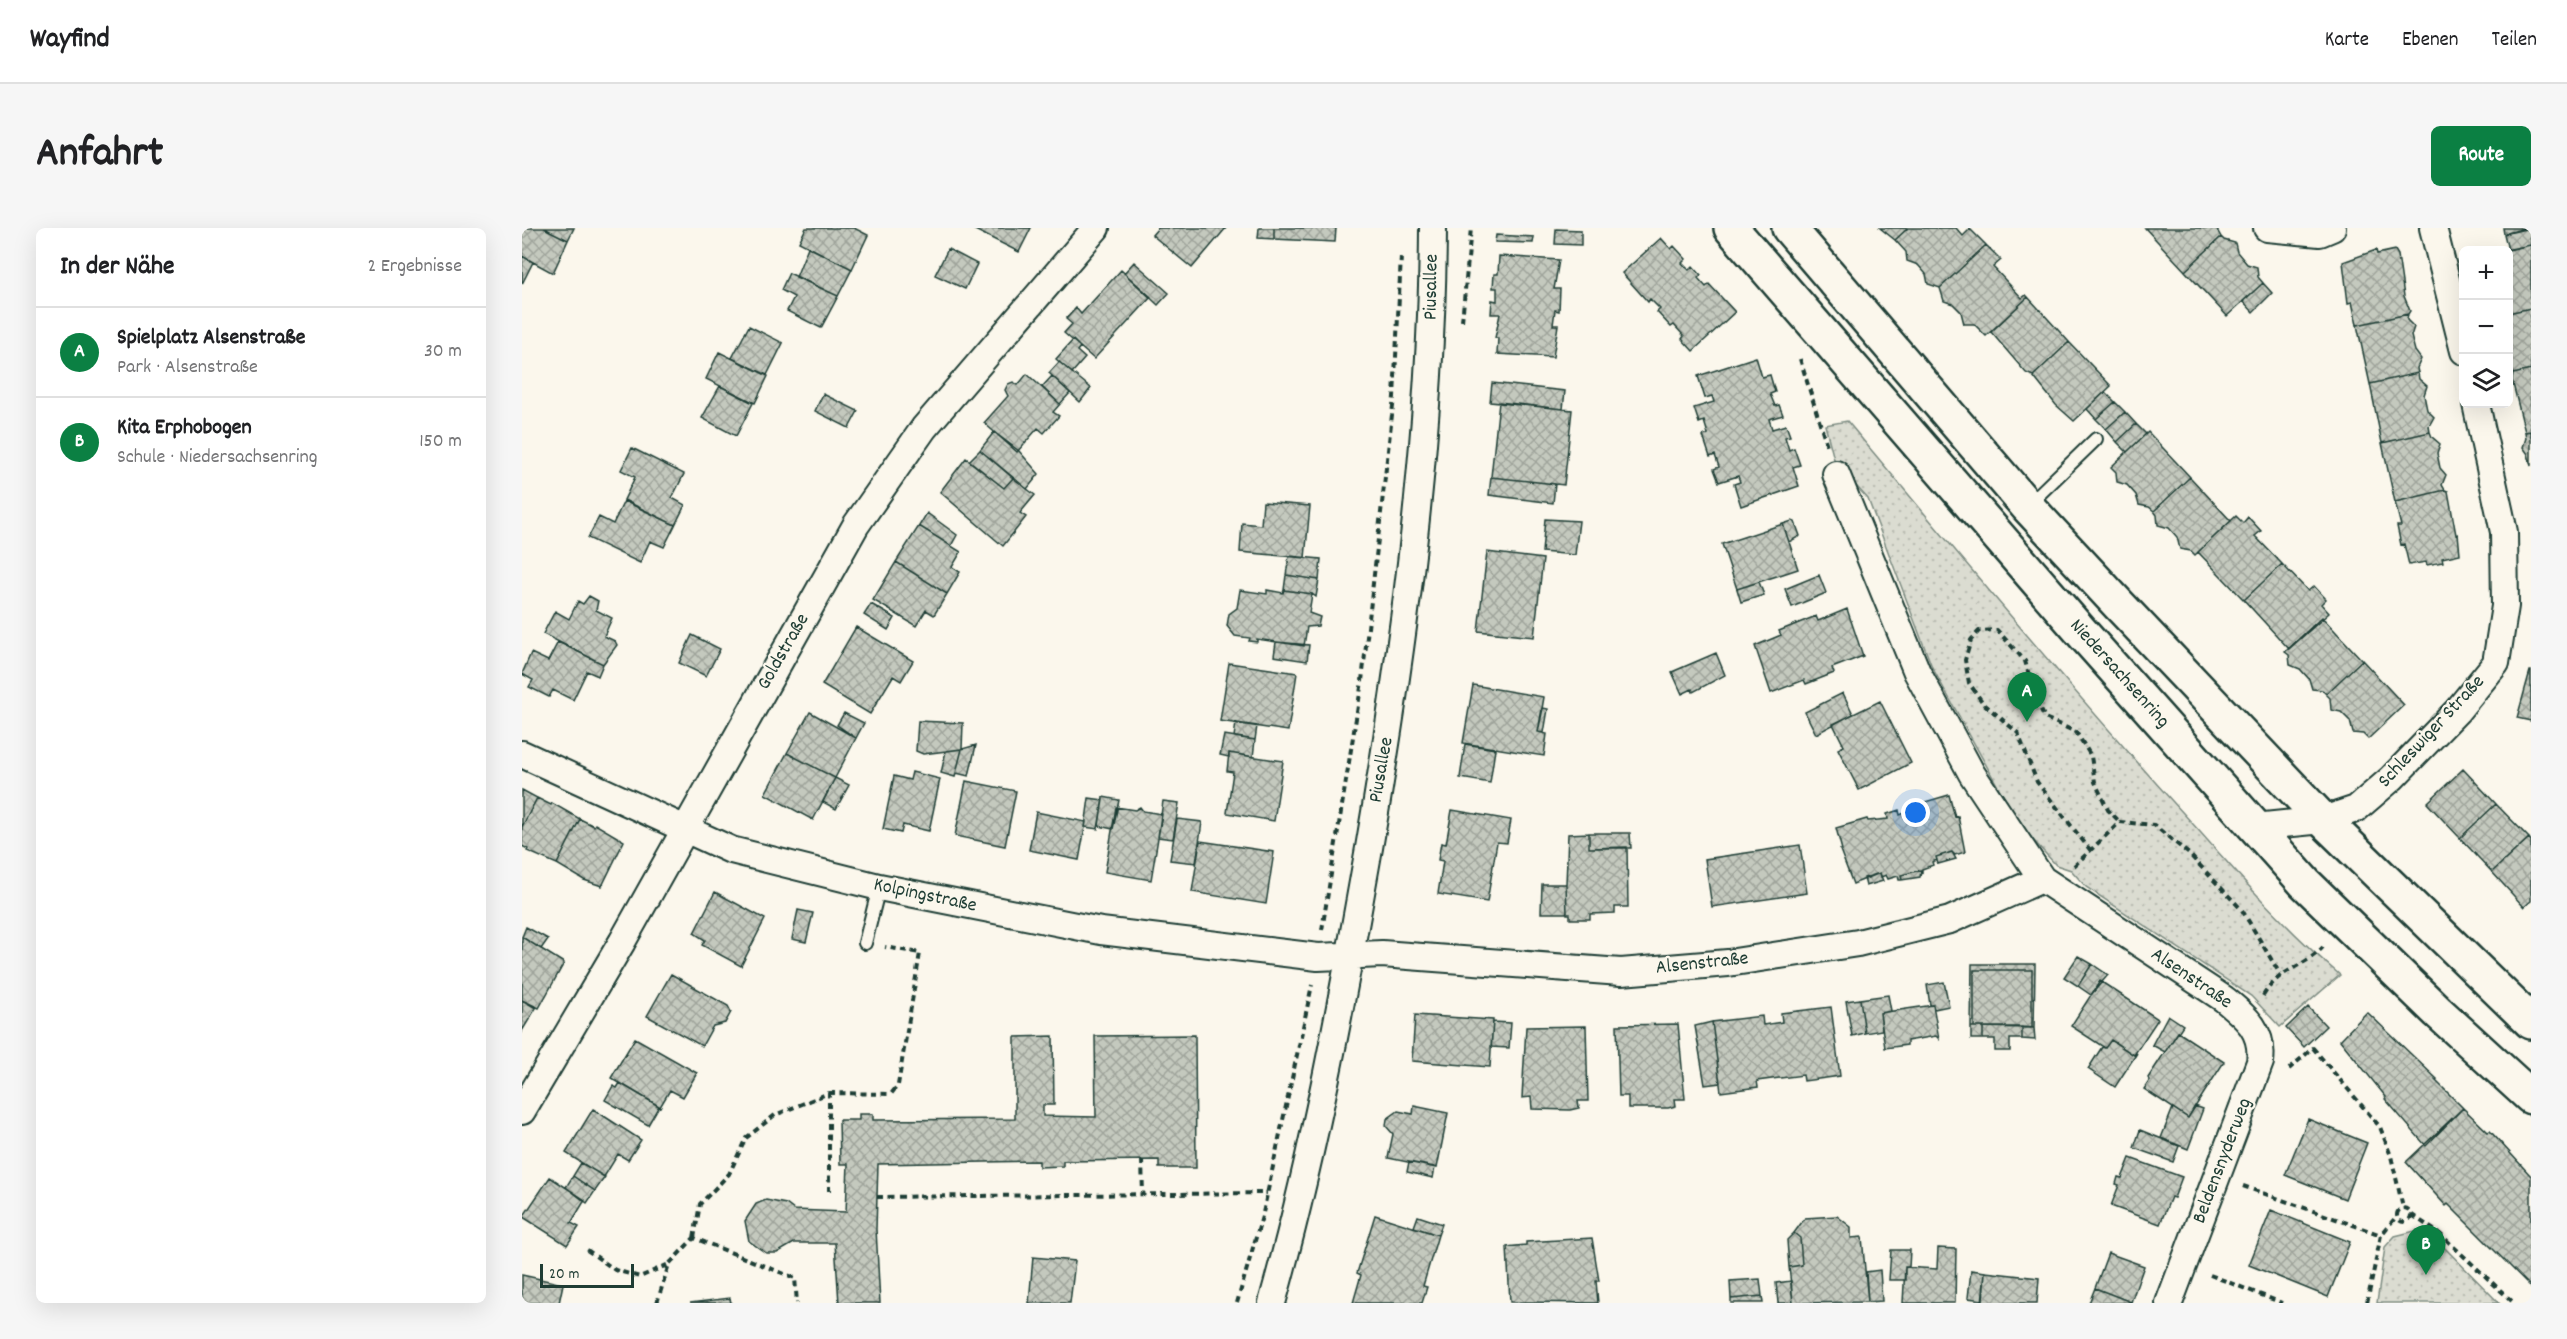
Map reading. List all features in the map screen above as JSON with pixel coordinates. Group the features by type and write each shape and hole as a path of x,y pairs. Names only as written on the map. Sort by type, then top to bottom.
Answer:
{"main road":[{"name":"Niedersachsenring","path":"1731,228 2084,635 2305,883 2438,1012 2531,1097"},
{"path":"1789,228 2027,506 2324,820 2531,1022"}],"street":[{"name":"Goldstraße","path":"522,1111 600,981 856,525 924,428 1096,228"},
{"name":"Piusallee","path":"1272,1303 1295,1221 1350,956 1396,689 1425,411 1433,310 1433,228"},
{"path":"2267,228 2320,233 2331,228"},
{"path":"2433,228 2459,335"},
{"name":"Schleswiger Straße","path":"2254,827 2324,820 2356,809 2392,778 2457,711 2496,663 2505,606 2504,532 2477,408"},
{"name":"Alsenstraße","path":"1836,474 1917,672 1972,774 2048,884 2224,999 2249,1020"},
{"name":"Kolpingstraße","path":"522,754 731,850 879,887 1101,931 1318,957 1350,956"},
{"name":"Alsenstraße","path":"1350,956 1382,954 1621,972 1728,963 1858,944 1950,920 2048,884"},
{"name":"Beldensnyderweg","path":"2169,1303 2260,1062 2260,1039 2249,1020"}],"lane":[{"path":"2027,506 2096,439"},
{"path":"865,943 879,887"}],"path":[{"path":"1237,1303 1267,1193 1318,957 1362,681 1394,397 1401,251"},
{"path":"1798,351 1836,474"},
{"path":"2091,851 2037,782 2018,733 1983,703 1969,683 1965,660 1971,640 1979,631 1997,630 2025,661 2036,700 2045,718 2076,732 2091,756 2095,782 2109,810 2120,822 2154,825 2189,854 2241,910 2280,974"},
{"path":"2048,884 2091,851 2120,822"},
{"path":"2249,1020 2269,986 2280,974 2316,955 2327,942"},
{"path":"587,1250 615,1270 640,1277 669,1264 694,1238 700,1204 729,1174 746,1138 775,1114 829,1093 891,1094 898,1084 903,1067 920,953 865,943"},
{"path":"2260,1062 2287,1070 2313,1048 2380,1127 2391,1156 2403,1208"},
{"path":"829,1093 829,1191"},
{"path":"1142,1160 1143,1195"},
{"path":"2217,1176 2381,1235"},
{"path":"877,1197 1267,1193"},
{"path":"2367,1303 2381,1235 2396,1217 2397,1211 2403,1208 2410,1210 2412,1215 2440,1234 2514,1303"},
{"path":"2396,1217 2405,1222 2412,1215"},
{"path":"694,1238 795,1278 797,1303"},
{"path":"657,1303 669,1264"},
{"path":"2183,1265 2282,1303"}],"shaded area":[{"path":"1847,421 2131,755 2233,869 2296,935 2340,975 2280,1027 2251,996 2086,887 2071,870 2056,865 2024,830 1932,667 1868,499 1835,463 1825,425"},
{"path":"2419,1230 2432,1235 2499,1303 2377,1303 2385,1247 2395,1236"}],"building":[{"path":"522,228 544,228 568,240 553,273 522,256"},
{"path":"544,228 574,228 568,240"},
{"path":"806,228 854,228 868,235 852,269 799,242"},
{"path":"971,228 1031,228 1019,252"},
{"path":"1158,228 1226,228 1192,268 1152,235"},
{"path":"1259,228 1274,228 1274,239 1258,238"},
{"path":"1274,228 1336,228 1335,242 1274,239"},
{"path":"1880,228 1908,228 1895,240"},
{"path":"1908,228 1956,228 1963,236 1970,229 1986,245 1940,288 1928,284 1926,274 1918,265 1907,261 1906,252 1895,240"},
{"path":"2145,228 2216,228 2221,237 2185,271"},
{"path":"2503,228 2525,228 2504,234"},
{"path":"2530,228 2531,245 2513,249 2513,246 2507,246 2504,234"},
{"path":"1556,229 1581,230 1581,245 1555,244"},
{"path":"1496,235 1534,237 1533,243 1495,242"},
{"path":"2221,237 2235,243 2237,252 2247,264 2257,267 2258,277 2263,283 2227,316 2185,271"},
{"path":"1661,238 1671,249 1674,246 1686,259 1682,263 1689,270 1693,266 1701,275 1698,278 1706,287 1709,284 1735,312 1693,351 1682,339 1684,336 1674,325 1671,327 1657,312 1660,309 1650,299 1648,302 1622,273"},
{"path":"1986,245 2001,260 1993,267 2022,298 2026,295 2028,297 1986,336 1974,324 1964,324 1961,312 1953,304 1944,301 1940,288"},
{"path":"2531,245 2531,308 2513,312 2513,300 2513,248"},
{"path":"808,247 852,269 838,296 796,277"},
{"path":"948,249 977,264 965,289 935,275"},
{"path":"2376,250 2377,254 2395,250 2398,255 2404,296 2410,311 2408,314 2357,325 2352,302 2348,303 2343,262"},
{"path":"522,256 533,262 522,284"},
{"path":"1499,256 1559,260 1554,289 1560,289 1559,311 1555,310 1553,325 1558,325 1553,357 1497,354 1498,338 1495,338 1500,314 1491,314 1492,300 1497,301 1497,288 1493,288 1494,274 1498,274"},
{"path":"1134,262 1169,293 1158,305 1124,273"},
{"path":"1121,270 1151,297 1094,359 1064,333 1072,324 1066,319 1076,308 1081,314"},
{"path":"789,273 838,296 821,328 787,311 794,297 781,290"},
{"path":"2263,283 2272,293 2253,312 2243,301"},
{"path":"2028,297 2069,342 2033,376 2026,373 1991,332"},
{"path":"2531,308 2531,370 2513,374 2513,354 2513,312"},
{"path":"2408,314 2407,320 2414,327 2411,336 2415,351 2421,359 2417,368 2418,373 2370,384 2357,325"},
{"path":"749,326 783,343 767,375 732,358"},
{"path":"1073,340 1080,347 1077,351 1085,358 1072,373 1056,359"},
{"path":"2069,342 2111,386 2074,421 2056,405 2033,376"},
{"path":"719,352 768,376 755,403 706,379"},
{"path":"1756,357 1762,377 1770,375 1775,392 1770,394 1775,406 1779,405 1783,415 1769,419 1772,429 1786,425 1790,436 1785,437 1789,450 1794,448 1800,465 1793,467 1799,486 1741,506 1734,484 1740,482 1738,476 1719,482 1714,469 1719,467 1715,455 1710,457 1703,436 1708,434 1704,421 1699,423 1694,408 1714,402 1712,396 1705,398 1698,376"},
{"path":"1059,362 1091,388 1080,402 1049,373"},
{"path":"2531,370 2531,431 2525,432 2513,384 2513,374"},
{"path":"2418,373 2419,379 2427,386 2424,395 2427,410 2434,417 2429,426 2430,432 2382,443 2370,384"},
{"path":"1027,374 1060,404 1053,412 1059,416 1044,433 1038,428 1017,452 984,423 1008,396 1005,390 1008,384 1013,382 1018,385"},
{"path":"1052,376 1070,393 1060,404 1042,387"},
{"path":"1492,383 1565,391 1563,409 1490,402"},
{"path":"720,386 753,403 736,436 702,418"},
{"path":"2105,392 2115,402 2096,419 2087,409"},
{"path":"823,394 858,411 849,428 815,411"},
{"path":"1499,402 1572,410 1564,485 1491,477"},
{"path":"2115,402 2125,412 2106,429 2096,419"},
{"path":"2125,412 2136,424 2117,442 2106,429"},
{"path":"2136,424 2146,434 2127,452 2117,442"},
{"path":"2531,431 2531,466 2528,454 2523,447 2525,432"},
{"path":"994,432 1019,451 1039,474 1027,489 980,450"},
{"path":"2148,432 2190,477 2154,511 2149,507 2139,505 2136,495 2127,485 2117,482 2116,472 2111,467"},
{"path":"2430,432 2440,444 2437,453 2440,468 2446,475 2442,485 2445,490 2395,502 2382,443"},
{"path":"632,448 684,474 672,498 685,505 675,525 624,500 635,477 621,470"},
{"path":"980,450 1013,478 1004,488 969,461"},
{"path":"966,458 1004,488 1013,478 1035,495 1020,513 1026,517 1003,546 940,492"},
{"path":"1491,477 1555,484 1553,503 1489,495"},
{"path":"2190,477 2231,521 2195,555 2191,551 2180,549 2177,537 2169,528 2158,525 2154,511"},
{"path":"2448,491 2460,554 2442,558 2443,562 2409,565 2404,544 2401,545 2397,526 2401,526 2395,502"},
{"path":"624,501 675,525 664,547 650,541 640,563 588,538 599,517 613,524"},
{"path":"1263,502 1310,506 1305,558 1240,552 1242,523 1261,525"},
{"path":"927,513 957,535 951,546 919,526"},
{"path":"2236,516 2243,523 2248,517 2261,531 2255,536 2282,564 2244,600 2198,552"},
{"path":"1545,519 1579,521 1575,555 1542,552"},
{"path":"1795,522 1800,536 1789,542 1783,524"},
{"path":"1783,524 1798,569 1737,589 1722,544"},
{"path":"919,526 961,552 952,567 960,572 947,594 896,562"},
{"path":"1487,552 1543,559 1534,637 1478,631"},
{"path":"1289,556 1321,559 1319,580 1286,575"},
{"path":"896,562 947,594 934,615 926,610 916,626 873,600"},
{"path":"2282,564 2308,591 2314,586 2326,599 2321,604 2329,613 2289,649 2244,600"},
{"path":"1286,575 1319,580 1316,597 1312,594 1284,590"},
{"path":"1819,575 1826,593 1792,607 1785,589"},
{"path":"1759,582 1764,595 1741,602 1737,589"},
{"path":"1240,590 1267,594 1267,590 1283,593 1284,590 1312,594 1309,613 1320,617 1318,626 1307,627 1304,646 1257,639 1257,642 1249,641 1250,638 1235,636 1227,626 1229,614 1237,608"},
{"path":"589,596 598,601 596,610 612,618 604,636 615,641 617,645 603,664 543,634 555,611 569,619 578,601 583,604"},
{"path":"871,604 895,618 888,630 864,615"},
{"path":"1847,609 1863,656 1832,668 1834,673 1806,684 1804,680 1771,693 1755,646 1781,635 1779,631 1816,616 1818,621"},
{"path":"2322,617 2362,660 2326,694 2322,690 2312,689 2309,679 2300,669 2290,665 2289,655 2285,652"},
{"path":"856,627 913,661 901,681 893,676 870,714 822,685"},
{"path":"692,635 720,649 706,676 679,663"},
{"path":"558,642 603,664 598,676 587,671 573,700 553,690 549,697 529,687 533,680 522,674 531,653 548,661"},
{"path":"1276,642 1309,645 1307,661 1274,656"},
{"path":"1716,653 1725,675 1693,692 1692,689 1682,694 1672,672"},
{"path":"2362,660 2404,705 2368,739 2363,734 2353,733 2350,721 2341,712 2331,710 2330,698 2326,694"},
{"path":"1229,663 1297,673 1288,731 1220,721"},
{"path":"2531,671 2531,721 2517,718"},
{"path":"1473,685 1544,697 1538,732 1547,734 1544,756 1463,743"},
{"path":"1843,693 1853,714 1816,734 1805,712"},
{"path":"1880,701 1911,763 1859,790 1838,749 1844,746 1833,724"},
{"path":"1543,708 1548,709 1544,733 1538,732"},
{"path":"810,712 856,738 835,778 787,753"},
{"path":"844,713 864,723 856,738 837,725"},
{"path":"918,721 963,723 962,749 923,754 916,751"},
{"path":"1236,723 1257,726 1255,740 1234,737"},
{"path":"1224,735 1255,740 1253,757 1229,753 1229,757 1220,755"},
{"path":"1465,744 1495,749 1490,783 1460,778"},
{"path":"976,745 969,776 956,773 962,749"},
{"path":"962,749 955,777 941,773 946,751"},
{"path":"787,753 835,778 813,820 765,794"},
{"path":"1229,753 1283,761 1274,821 1227,813 1233,772 1227,771"},
{"path":"2463,769 2496,804 2460,838 2427,803"},
{"path":"912,772 940,779 929,831 903,825 901,833 883,829 894,776 910,780"},
{"path":"835,778 849,785 836,809 823,802"},
{"path":"966,781 1016,791 1005,846 955,836"},
{"path":"522,790 537,798 522,827"},
{"path":"1949,795 1955,817 1958,816 1965,852 1955,855 1952,852 1936,857 1937,860 1932,862 1933,865 1922,869 1922,874 1921,870 1901,875 1902,880 1899,880 1898,876 1888,879 1886,875 1881,877 1880,873 1853,884 1840,850 1842,850 1836,828 1867,819 1868,821 1888,819 1887,814 1899,810 1900,815 1918,807 1918,804"},
{"path":"1103,797 1119,800 1113,829 1099,826"},
{"path":"537,798 551,805 552,803 580,819 557,864 527,851 528,849 522,846 522,827"},
{"path":"1089,798 1103,800 1098,829 1085,827"},
{"path":"1163,801 1179,803 1173,839 1158,837"},
{"path":"2496,804 2529,838 2492,872 2460,838"},
{"path":"1116,807 1135,810 1140,807 1143,811 1162,814 1151,880 1105,872"},
{"path":"1452,810 1511,820 1507,843 1497,842 1487,902 1438,894 1443,861 1438,860 1441,843 1446,844"},
{"path":"1036,812 1086,822 1079,860 1029,850"},
{"path":"580,819 594,826 595,824 624,841 602,886 584,880 557,864"},
{"path":"1177,819 1202,822 1196,863 1170,860"},
{"path":"1589,833 1589,848 1627,847 1628,907 1615,907 1615,913 1590,914 1590,919 1570,919 1570,914 1567,914 1566,884 1568,834"},
{"path":"1589,833 1630,833 1631,848 1589,848"},
{"path":"2529,838 2531,841 2531,901 2524,907 2492,872"},
{"path":"1200,841 1274,852 1266,904 1192,892"},
{"path":"1800,845 1807,893 1712,907 1705,859"},
{"path":"1952,852 1956,859 1938,864 1936,857"},
{"path":"1921,870 1920,877 1902,880 1901,875"},
{"path":"1880,873 1883,881 1866,886 1864,878"},
{"path":"1542,884 1566,884 1567,913 1541,913"},
{"path":"715,892 765,919 741,966 702,945 705,940 694,933"},
{"path":"798,910 813,913 806,942 792,939"},
{"path":"526,927 548,939 541,949 522,937"},
{"path":"522,937 564,963 539,1008 522,1000"},
{"path":"2078,956 2092,964 2078,986 2064,977"},
{"path":"1972,964 2035,964 2034,1028 2032,1028 2032,970 1974,970 1974,1027 1971,1027"},
{"path":"2092,964 2108,975 2091,995 2078,986"},
{"path":"1974,970 2032,970 2032,1028 1974,1027"},
{"path":"671,974 728,1006 731,1012 725,1023 713,1026 702,1046 647,1016"},
{"path":"2100,981 2158,1019 2134,1055 2111,1040 2105,1048 2071,1026"},
{"path":"1944,982 1949,1006 1934,1009 1933,1005 1930,1005 1927,985"},
{"path":"1888,995 1891,1011 1880,1013 1882,1030 1865,1033 1860,999"},
{"path":"1860,999 1865,1033 1852,1036 1846,1001"},
{"path":"522,1000 536,1008 522,1031"},
{"path":"1933,1005 1939,1039 1936,1036 1907,1041 1907,1045 1885,1048 1880,1013"},
{"path":"1831,1007 1840,1076 1804,1081 1803,1075 1757,1081 1758,1087 1721,1092 1712,1022 1762,1016 1763,1025 1782,1022 1781,1013"},
{"path":"2308,1007 2326,1026 2304,1047 2286,1028"},
{"path":"2367,1012 2437,1079 2435,1080 2463,1108 2426,1146 2385,1099 2386,1097 2340,1040"},
{"path":"1415,1015 1493,1020 1490,1067 1412,1061"},
{"path":"2168,1015 2183,1025 2165,1052 2152,1045"},
{"path":"1493,1022 1511,1023 1509,1048 1491,1047"},
{"path":"1712,1022 1720,1083 1705,1085 1695,1026"},
{"path":"1678,1024 1685,1099 1675,1099 1676,1106 1668,1108 1628,1108 1628,1096 1619,1096 1617,1025"},
{"path":"1586,1026 1588,1101 1578,1101 1579,1108 1570,1110 1532,1109 1531,1097 1522,1098 1526,1027"},
{"path":"1971,1027 1983,1027 1983,1039 1971,1039"},
{"path":"1983,1027 2022,1027 2022,1039 2010,1039 2010,1051 1995,1051 1995,1039 1983,1039"},
{"path":"2022,1027 2034,1028 2035,1040 2022,1039"},
{"path":"2178,1032 2224,1062 2188,1118 2144,1089 2150,1080 2148,1078"},
{"path":"1195,1035 1196,1168 1159,1168 1159,1160 1063,1161 1063,1166 1039,1167 1039,1161 878,1164 876,1229 880,1303 839,1303 835,1243 794,1243 777,1253 766,1253 749,1241 745,1221 756,1204 766,1200 786,1204 794,1210 846,1212 848,1164 840,1164 839,1120 859,1120 859,1114 873,1114 873,1120 1015,1119 1015,1037 1053,1036 1054,1105 1043,1105 1043,1116 1096,1117 1095,1036"},
{"path":"635,1038 697,1073 683,1097 670,1090 660,1107 611,1078"},
{"path":"2111,1040 2134,1055 2137,1053 2115,1087 2088,1069 2102,1047 2105,1048"},
{"path":"620,1083 659,1106 648,1125 605,1100 613,1086 617,1088"},
{"path":"1414,1106 1448,1113 1437,1168 1388,1158 1393,1134 1386,1126 1387,1119 1398,1111 1413,1114"},
{"path":"2195,1106 2203,1109 2188,1149 2161,1138 2173,1108 2188,1118"},
{"path":"2463,1108 2488,1132 2490,1131 2531,1176 2531,1287 2448,1204 2446,1206 2406,1162"},
{"path":"593,1109 641,1140 628,1160 618,1154 604,1177 566,1153"},
{"path":"2308,1119 2367,1143 2345,1199 2285,1175"},
{"path":"2140,1130 2179,1146 2173,1162 2134,1148"},
{"path":"2130,1158 2182,1177 2160,1224 2111,1206 2119,1185 2116,1184 2118,1177 2122,1178"},
{"path":"1409,1162 1435,1167 1433,1178 1407,1172"},
{"path":"581,1163 605,1177 595,1191 573,1176"},
{"path":"573,1176 595,1191 587,1203 566,1187"},
{"path":"550,1177 585,1200 571,1223 579,1227 567,1245 523,1217"},
{"path":"2271,1210 2350,1242 2328,1297 2249,1265"},
{"path":"1375,1215 1438,1235 1423,1286 1427,1287 1422,1303 1353,1303 1361,1275 1357,1273"},
{"path":"1418,1216 1442,1224 1438,1235 1414,1227"},
{"path":"1837,1216 1851,1227 1851,1238 1862,1237 1868,1302 1793,1303 1789,1267 1802,1265 1800,1238 1794,1233 1805,1218"},
{"path":"1794,1233 1800,1238 1802,1265 1789,1267 1787,1240"},
{"path":"1592,1238 1599,1281 1596,1281 1598,1303 1510,1302 1507,1247 1526,1245 1526,1242"},
{"path":"1938,1248 1956,1249 1955,1303 1903,1303 1905,1267 1937,1269"},
{"path":"1891,1250 1910,1250 1909,1267 1905,1267 1905,1280 1889,1280"},
{"path":"2108,1253 2144,1266 2131,1302 2095,1288"},
{"path":"1033,1257 1075,1261 1070,1303 1029,1303"},
{"path":"1880,1270 1882,1301 1868,1302 1866,1272"},
{"path":"1971,1270 1985,1272 1983,1300 1968,1298"},
{"path":"1985,1272 2039,1278 2037,1303 1982,1303"},
{"path":"522,1275 563,1284 559,1303 522,1303"},
{"path":"1760,1279 1762,1296 1731,1299 1730,1281"},
{"path":"1791,1281 1793,1303 1778,1303 1776,1283"},
{"path":"2095,1288 2131,1302 2089,1303"},
{"path":"1762,1296 1763,1303 1731,1303 1731,1299"},
{"path":"730,1298 731,1303 690,1303"}],"place":[{"name":"Spielplatz Alsenstraße","path":"2027,722"},
{"name":"Kita Erphobogen","path":"2426,1275"}]}
